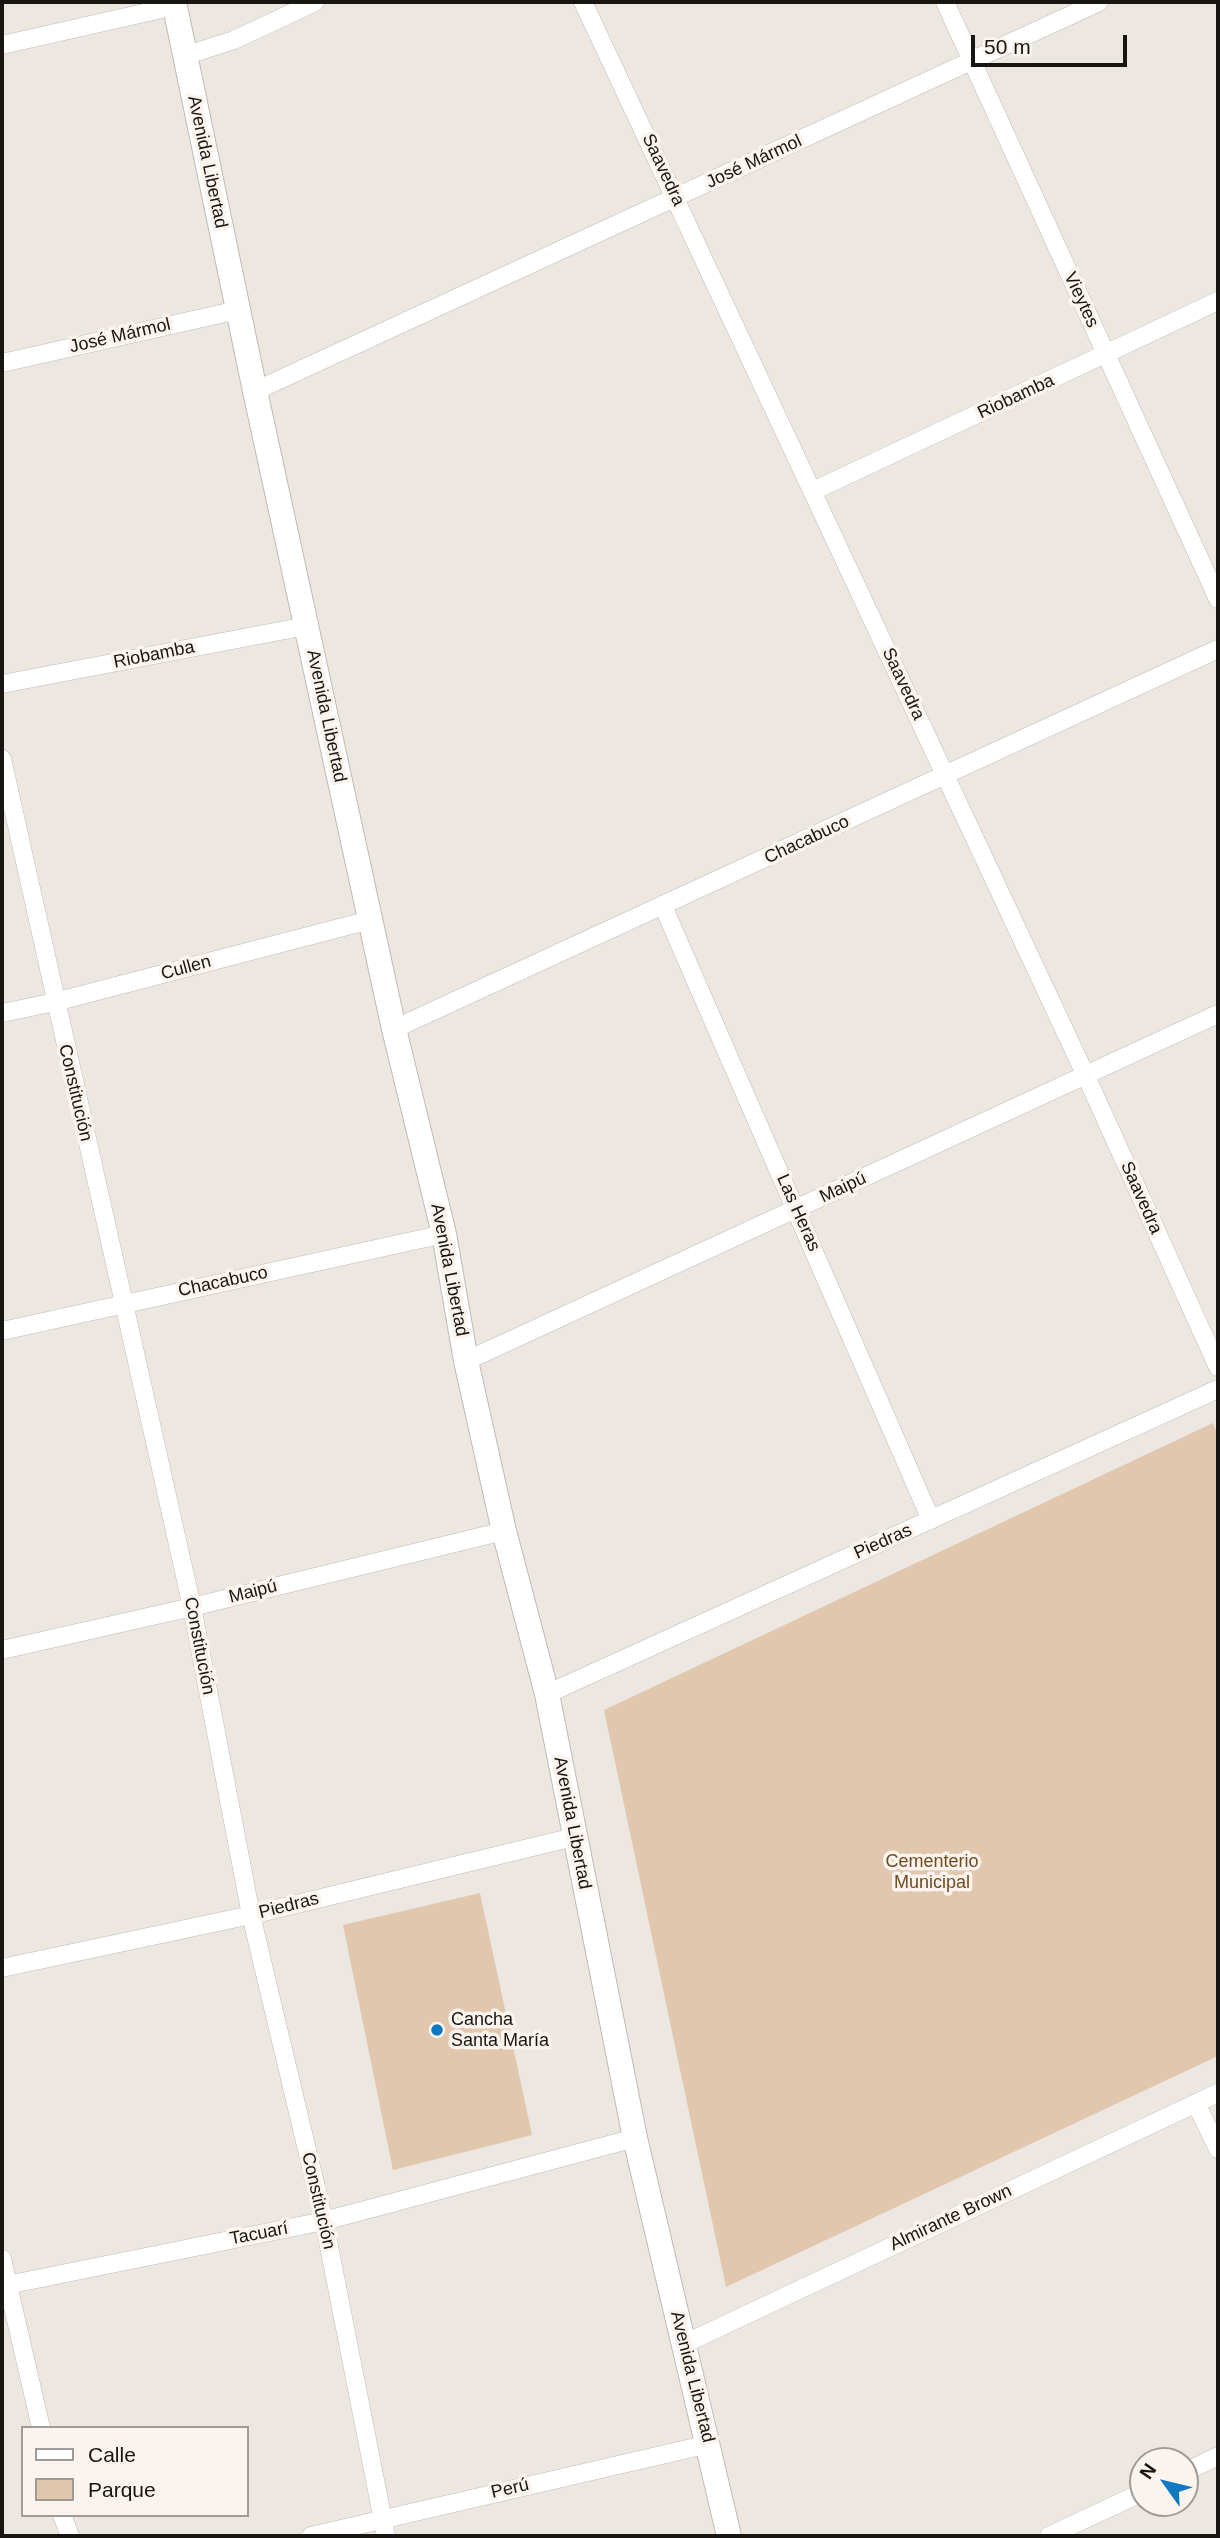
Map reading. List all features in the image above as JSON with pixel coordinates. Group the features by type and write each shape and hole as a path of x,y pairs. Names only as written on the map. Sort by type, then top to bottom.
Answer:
{"main road":[{"name":"Avenida Libertad","path":"175,4 255,391 370,920 444,1234 466,1361 503,1531 547,1695 635,2138 729,2536"}],"street":[{"path":"184,56 234,40 315,2"},
{"name":"Saavedra","path":"583,2 946,775 1218,1367"},
{"name":"Vieytes","path":"944,2 1218,599"},
{"name":"José Mármol","path":"255,391 1099,2"},
{"path":"2,45 175,4"},
{"name":"Riobamba","path":"813,491 1218,301"},
{"name":"José Mármol","path":"2,363 238,310"},
{"name":"Riobamba","path":"2,684 306,626"},
{"name":"Chacabuco","path":"394,1029 1218,649"},
{"name":"Constitución","path":"2,758 192,1607 251,1915 324,2221 384,2527"},
{"name":"Las Heras","path":"663,906 931,1520"},
{"name":"Cullen","path":"2,1013 55,1002 370,920"},
{"name":"Maipú","path":"466,1361 1218,1014"},
{"name":"Chacabuco","path":"2,1331 444,1234"},
{"name":"Piedras","path":"547,1695 1218,1389"},
{"name":"Maipú","path":"2,1650 503,1531"},
{"name":"Piedras","path":"2,1968 251,1915 574,1837"},
{"name":"Almirante Brown","path":"684,2344 1218,2093"},
{"path":"1196,2103 1218,2149"},
{"name":"Tacuarí","path":"4,2286 324,2221 635,2138"},
{"path":"2,2259 4,2286 40,2426"},
{"name":"Perú","path":"311,2536 384,2527 709,2444"},
{"path":"1199,2465 1218,2456"},
{"path":"1049,2536 1129,2499"},
{"path":"63,2517 69,2536"}],"green space":[{"name":"Cementerio Municipal","path":"1213,1423 1218,1435 1218,2056 726,2287 604,1710"},
{"name":"Cancha Santa María","path":"480,1893 532,2135 393,2170 343,1925"}],"place":[{"name":"Cancha Santa María","path":"437,2030"}]}
